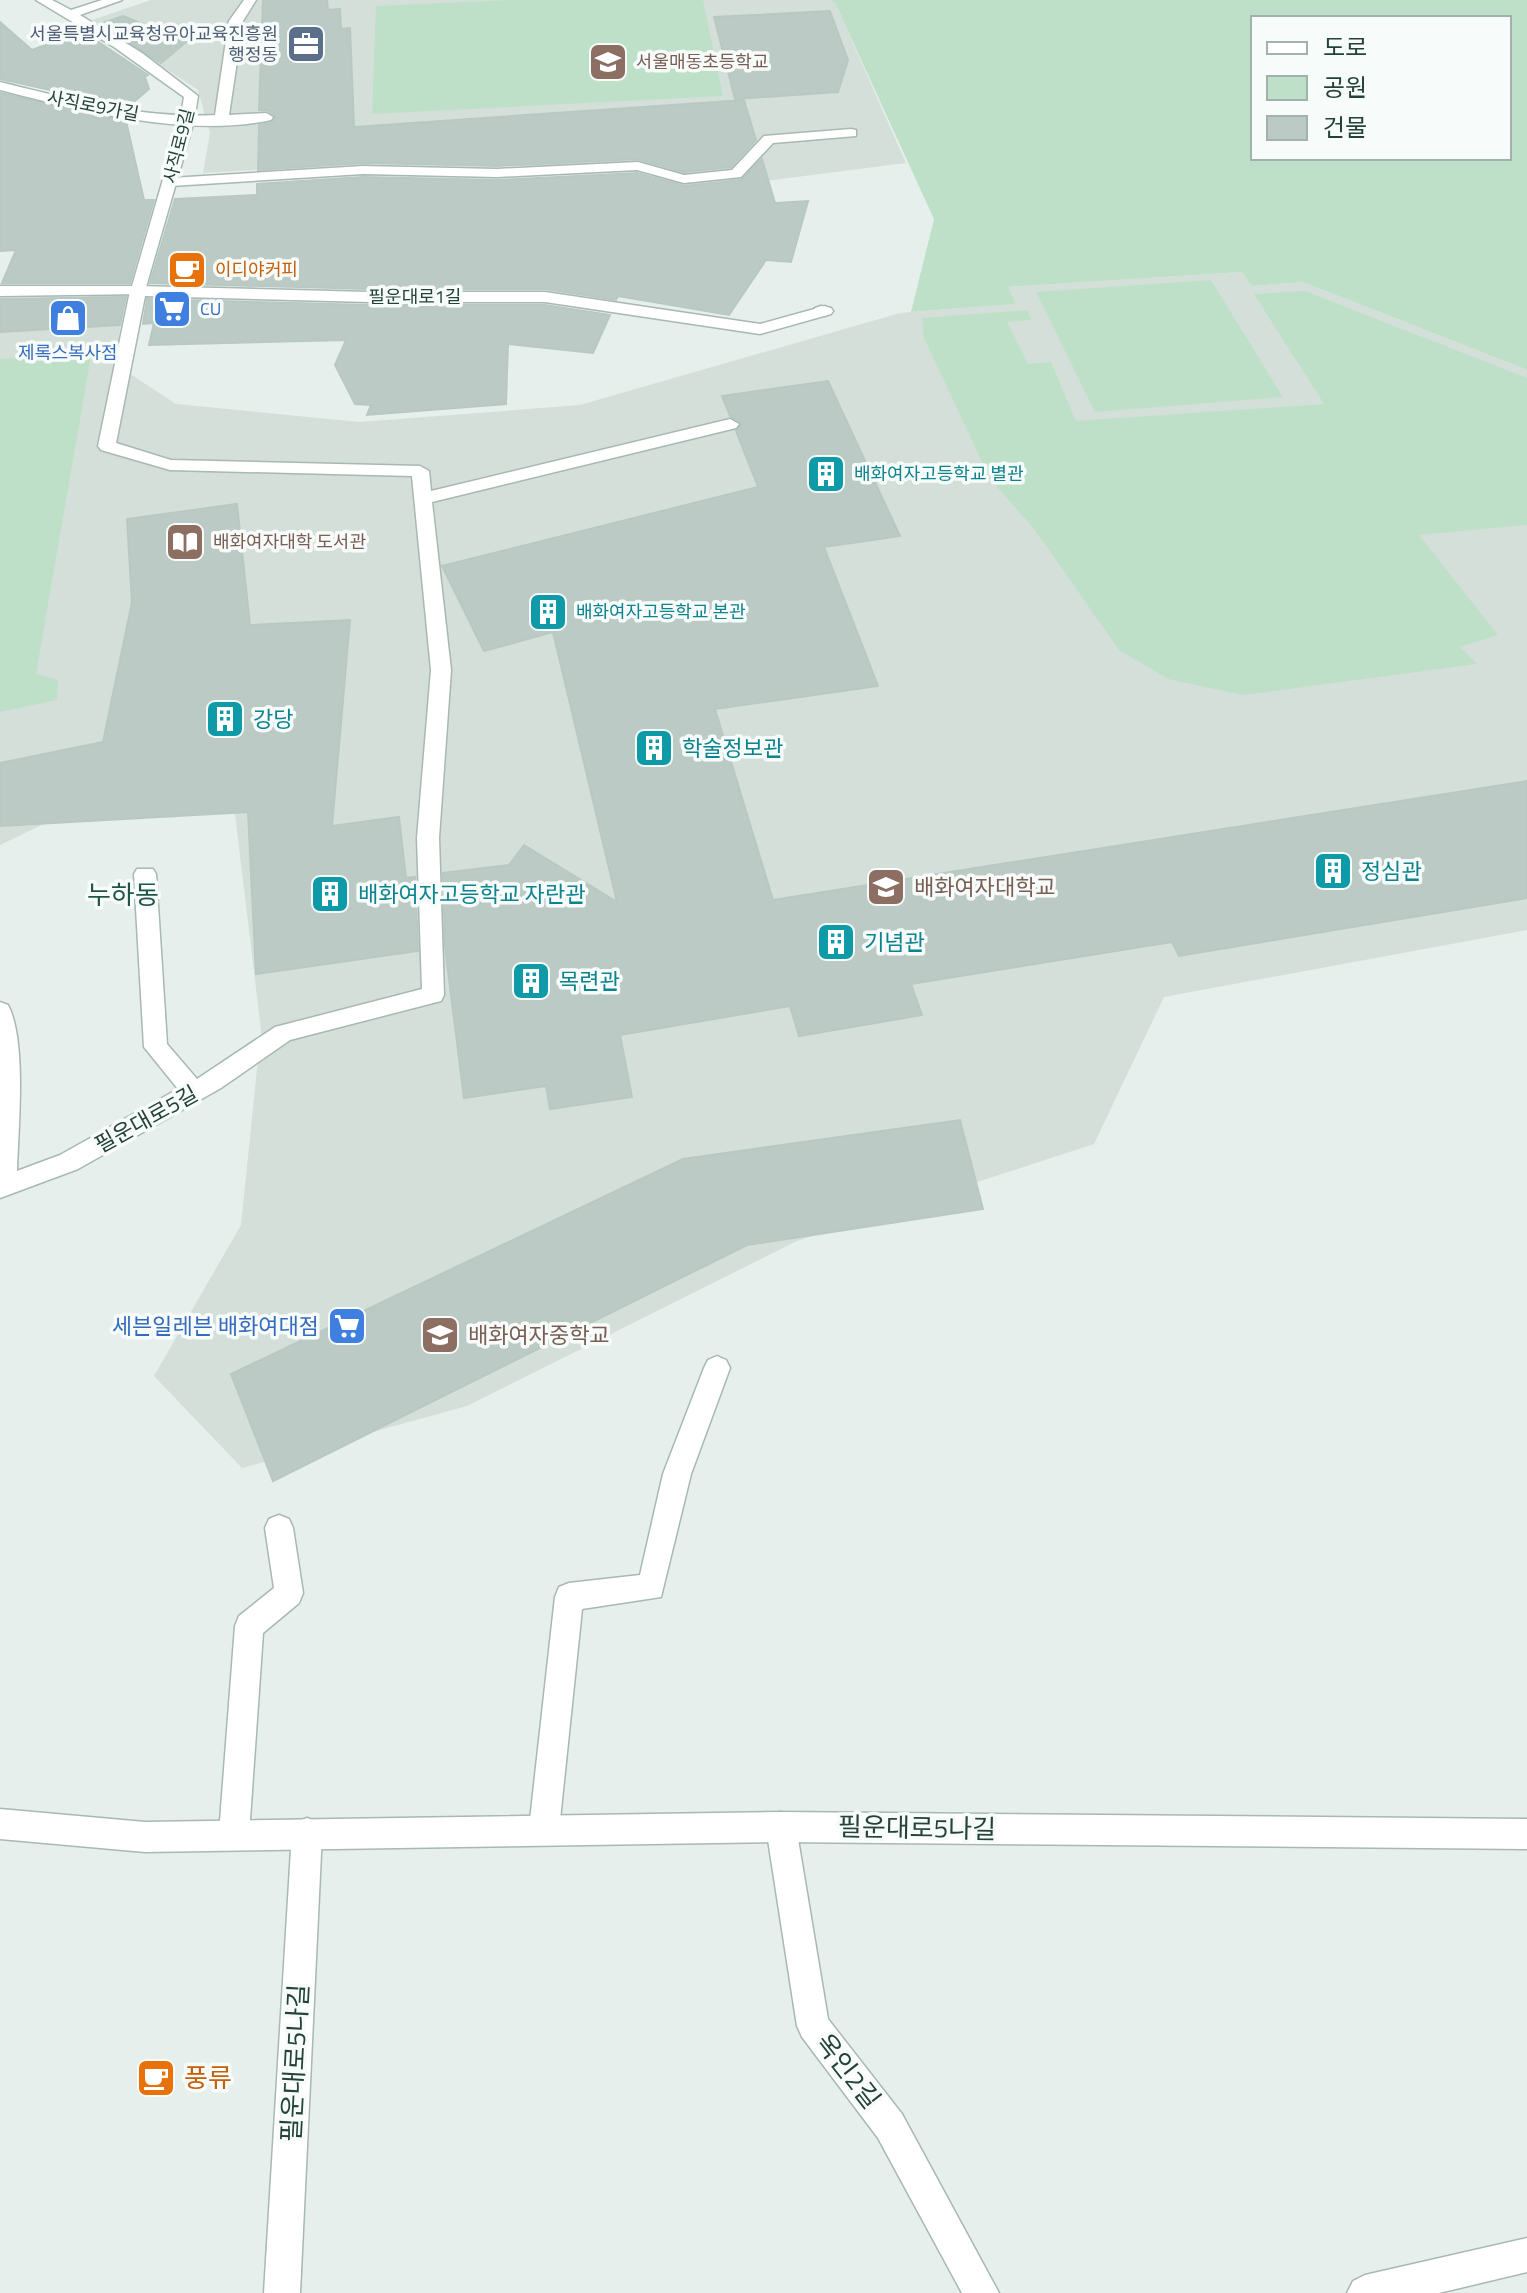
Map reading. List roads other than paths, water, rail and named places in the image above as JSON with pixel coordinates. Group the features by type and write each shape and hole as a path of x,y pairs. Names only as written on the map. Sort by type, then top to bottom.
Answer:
{"street":[{"name":"사직로9길","path":"42,0 70,14 161,72 191,96 171,182 138,291 107,446 170,465 420,471 422,499"},
{"path":"70,14 116,0"},
{"path":"221,119 236,21 250,0"},
{"name":"사직로9가길","path":"0,86 85,108 187,121 266,117"},
{"path":"171,182 363,170 497,173 638,166 684,179 736,174 769,139 851,133"},
{"name":"필운대로1길","path":"0,291 545,297 760,329 823,311"},
{"path":"422,499 730,424"},
{"name":"필운대로5길","path":"2,1187 69,1162 194,1092 283,1033 433,995 428,838 441,670 422,499"},
{"path":"145,874 156,1047 194,1092"},
{"path":"0,1011 7,1043 2,1187"},
{"path":"544,1829 569,1597 651,1587 677,1474 717,1368"},
{"path":"234,1834 249,1626 289,1593 279,1528"},
{"name":"필운대로5나길","path":"0,1824 145,1837 781,1827 1527,1834"},
{"name":"옥인2길","path":"781,1827 813,2026 890,2126 981,2293"},
{"name":"필운대로5나길","path":"282,2293 307,1833"},
{"path":"1365,2293 1527,2255"}],"place":[{"name":"서울특별시교육청유아교육진흥원 행정동","path":"306,44"},
{"name":"서울매동초등학교","path":"608,62"},
{"name":"이디야커피","path":"187,270"},
{"name":"CU","path":"172,309"},
{"name":"제록스복사점","path":"68,318"},
{"name":"배화여자고등학교 별관","path":"826,474"},
{"name":"배화여자대학 도서관","path":"185,542"},
{"name":"배화여자고등학교 본관","path":"548,612"},
{"name":"강당","path":"225,719"},
{"name":"학술정보관","path":"654,748"},
{"name":"정심관","path":"1333,871"},
{"name":"배화여자대학교","path":"886,887"},
{"name":"배화여자고등학교 자란관","path":"330,894"},
{"name":"기념관","path":"836,942"},
{"name":"목련관","path":"531,981"},
{"name":"세븐일레븐 배화여대점","path":"347,1326"},
{"name":"배화여자중학교","path":"440,1335"},
{"name":"풍류","path":"156,2078"}],"district":[{"name":"누하동","path":"123,895"}]}
